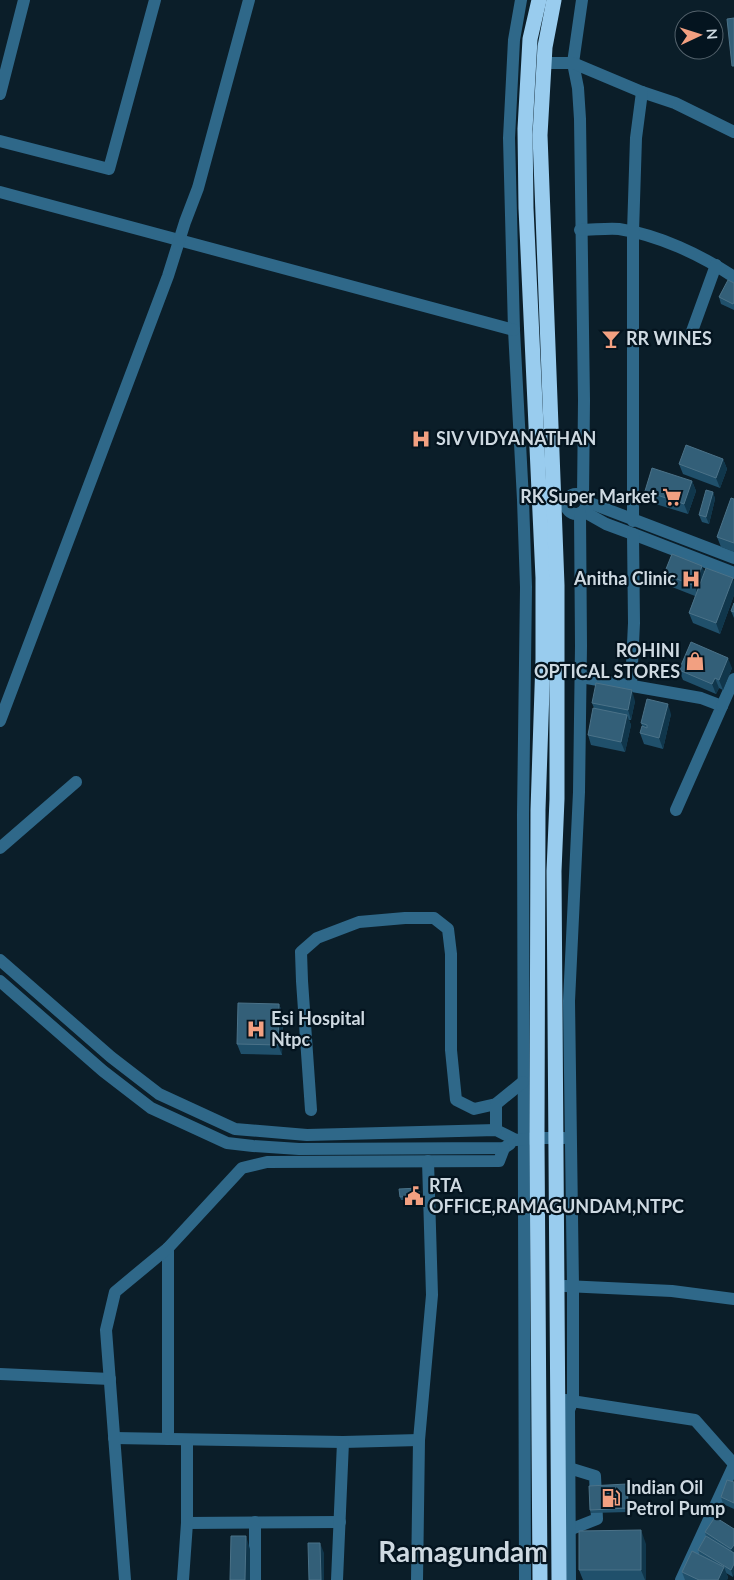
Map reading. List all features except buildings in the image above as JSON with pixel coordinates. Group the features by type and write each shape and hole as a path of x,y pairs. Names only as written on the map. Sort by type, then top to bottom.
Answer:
{"highway":[{"path":"539,0 530,39 525,129 526,208 553,499 543,578 538,810 525,1139 532,1406 540,1580"},
{"path":"554,0 545,47 540,144 557,585 558,715 554,871 564,1138 557,1286 565,1400 564,1534 559,1580"}],"street":[{"path":"0,94 24,0"},
{"path":"0,141 109,170 155,0"},
{"path":"0,721 168,276 194,195 249,0"},
{"path":"521,0 514,40 509,138 514,330 524,500 526,587 523,815 523,1082 525,1139"},
{"path":"563,1087 579,792 584,400 579,96 572,63 582,0"},
{"path":"544,63 572,63 642,92 675,103 734,132"},
{"path":"633,521 633,232 636,138 642,92"},
{"path":"0,192 179,242 514,330"},
{"path":"580,230 618,229 633,232 699,256 734,277"},
{"path":"691,334 716,265"},
{"path":"524,500 553,499 578,494 583,506 599,520 734,573"},
{"path":"583,506 633,521 734,558"},
{"path":"631,686 634,623 632,534"},
{"path":"581,677 701,698 722,706"},
{"path":"676,810 734,679"},
{"path":"0,848 76,782"},
{"path":"311,1110 301,952 317,938 358,922 405,918 434,918 448,929 451,954 451,1050 456,1100 474,1109 496,1104 523,1082"},
{"path":"1,961 111,1057 159,1094 235,1129 307,1135 496,1130 525,1139 564,1138 573,1286 565,1400 695,1420 734,1464 681,1580"},
{"path":"0,981 103,1071 151,1108 227,1143 299,1149 504,1148 525,1139"},
{"path":"496,1104 496,1130"},
{"path":"125,1580 106,1330 115,1292 168,1248 242,1168 267,1162 499,1161 504,1148"},
{"path":"417,1580 419,1440 432,1295 428,1161"},
{"path":"168,1248 168,1439"},
{"path":"557,1286 672,1291 734,1299"},
{"path":"0,1374 110,1379"},
{"path":"525,1580 532,1406"},
{"path":"114,1438 343,1442 419,1440"},
{"path":"183,1580 187,1523 187,1440"},
{"path":"338,1580 343,1442"},
{"path":"564,1465 595,1476 597,1519 564,1534 570,1580"},
{"path":"255,1522 255,1580"},
{"path":"187,1523 340,1522"}],"place":[{"name":"RR WINES","path":"611,339"},
{"name":"SIV VIDYANATHAN","path":"421,439"},
{"name":"RK Super Market","path":"672,497"},
{"name":"Anitha Clinic","path":"691,579"},
{"name":"ROHINI OPTICAL STORES","path":"695,661"},
{"name":"Esi Hospital Ntpc","path":"256,1029"},
{"name":"RTA OFFICE,RAMAGUNDAM,NTPC","path":"414,1196"},
{"name":"Indian Oil Petrol Pump","path":"611,1498"}],"district":[{"name":"Ramagundam","path":"463,1552"}]}
